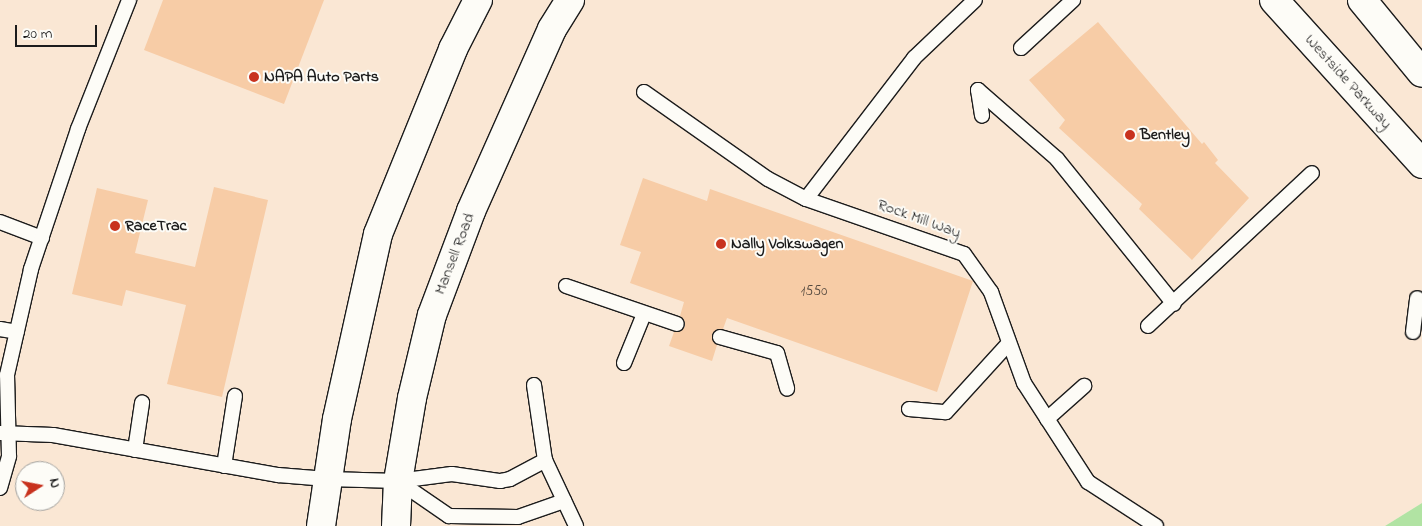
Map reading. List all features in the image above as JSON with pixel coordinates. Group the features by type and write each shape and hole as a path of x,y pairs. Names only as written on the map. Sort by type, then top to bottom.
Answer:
{"main road":[{"path":"321,526 337,419 378,234 453,49 478,0"},
{"name":"Mansell Road","path":"396,526 398,481 412,398 432,315 475,202 552,29 570,0"},
{"name":"Westside Parkway","path":"1274,0 1422,164"},
{"path":"1362,0 1422,73"}],"lane":[{"path":"0,488 9,456 3,433 7,375 17,332 42,238 78,129 129,0"},
{"path":"806,199 914,58 975,0"},
{"path":"1021,48 1073,0"},
{"path":"982,116 978,90 1057,159 1174,304"},
{"name":"Rock Mill Way","path":"644,92 768,180 806,199 964,254 990,292 1024,383 1088,482 1156,526"},
{"path":"1148,326 1174,304 1312,173"},
{"path":"0,222 42,238"},
{"path":"566,286 677,324"},
{"path":"1413,332 1417,298"},
{"path":"624,363 644,314"},
{"path":"0,329 17,332"},
{"path":"720,337 777,353 787,389"},
{"path":"909,409 946,412 1009,343"},
{"path":"534,385 545,460 576,526"},
{"path":"1047,419 1084,386"},
{"path":"224,466 235,396"},
{"path":"135,450 142,403"},
{"path":"3,433 53,435 224,466 327,479 398,481 452,474 505,480 545,460"},
{"path":"398,481 449,516 518,517 564,501"}],"shaded area":[{"path":"0,0 1422,0 1422,503 1385,526 0,526"}],"green space":[{"path":"1422,503 1422,526 1385,526"}],"building":[{"name":"NAPA Auto Parts","path":"163,0 324,0 284,104 144,50"},
{"name":"Bentley","path":"1098,22 1202,144 1204,142 1218,160 1215,163 1249,198 1192,260 1139,209 1142,204 1059,128 1065,120 1029,80"},
{"path":"643,178 707,201 710,189 973,281 937,392 727,318 723,329 717,329 712,334 717,345 712,361 669,346 674,332 685,327 685,322 680,316 684,302 630,283 641,252 620,245"},
{"path":"214,187 268,200 222,397 167,384 186,305 126,290 122,306 72,294 97,188 148,200 135,253 195,267"}],"place":[{"name":"NAPA Auto Parts","path":"254,77"},
{"name":"Bentley","path":"1130,135"},
{"name":"RaceTrac","path":"115,226"},
{"name":"Nally Volkswagen","path":"721,244"}]}
